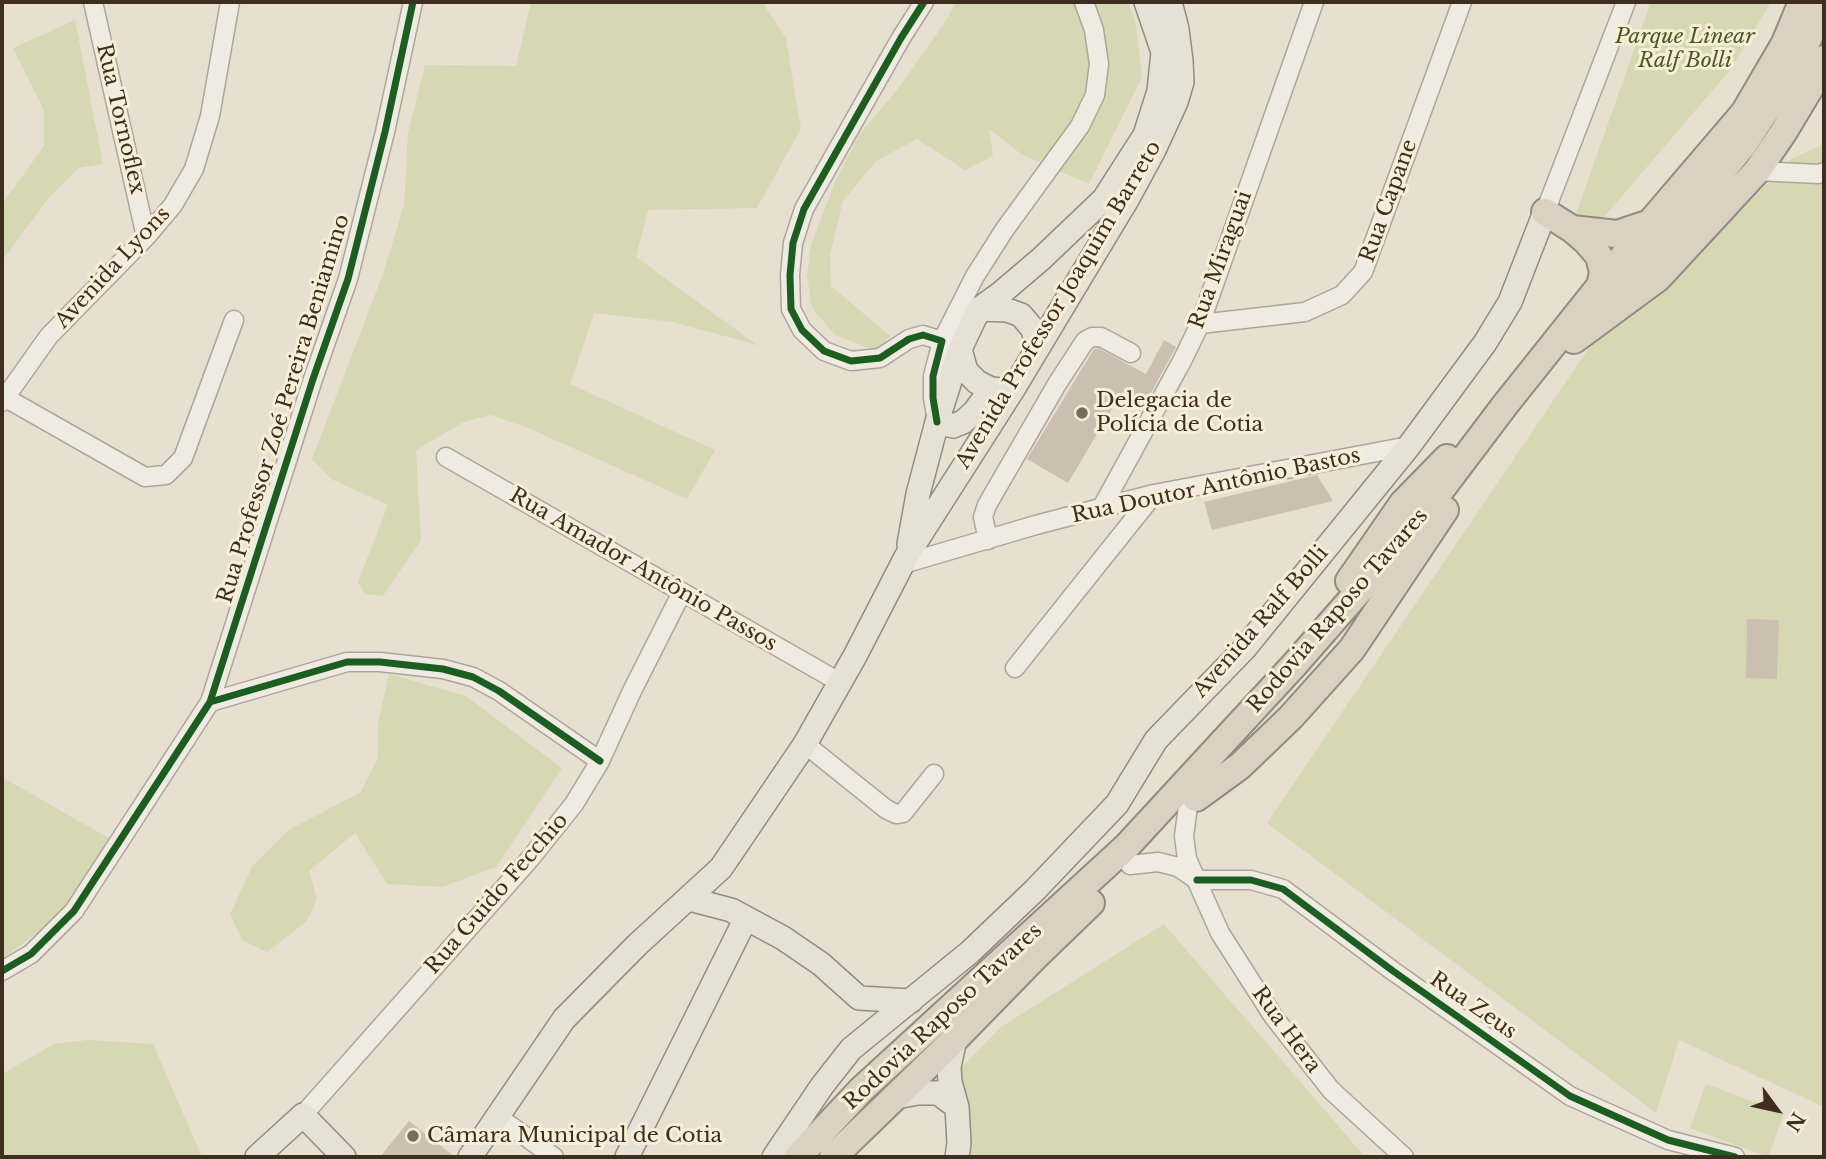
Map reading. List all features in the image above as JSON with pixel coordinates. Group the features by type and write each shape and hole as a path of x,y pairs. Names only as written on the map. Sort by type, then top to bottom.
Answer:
{"highway":[{"path":"1600,288 1650,223 1744,113 1785,43 1802,2"},
{"name":"Rodovia Raposo Tavares","path":"833,1157 1192,802 1388,579 1574,341 1686,215 1743,145 1808,40 1824,2"},
{"path":"1574,341 1658,278 1757,171 1813,83 1824,59"},
{"path":"1545,212 1572,229 1599,256 1603,272 1600,288"},
{"path":"1572,229 1618,234 1650,223"},
{"name":"Rodovia Raposo Tavares","path":"798,1157 862,1089 1128,846 1295,664 1403,503 1456,449 1505,405 1600,288"}],"main road":[{"name":"Avenida Professor Joaquim Barreto","path":"904,560 937,422 951,345 979,309 1041,259 1104,199 1145,135 1159,91 1163,52 1146,2"},
{"name":"Avenida Professor Joaquim Barreto","path":"470,1157 564,1019 637,945 721,868 805,744 841,682 904,560 1001,390 1039,346 1154,150 1182,82 1177,29 1170,2"},
{"name":"Avenida Ralf Bolli","path":"774,1157 822,1086 851,1049 970,952 1035,890 1117,804 1156,740 1245,648 1409,446 1485,343 1510,302 1545,212"},
{"path":"979,309 1007,310 1021,315 1032,328 1039,346"},
{"path":"951,345 966,371 977,382 1001,390"},
{"path":"937,422 953,426 963,422 1001,390"},
{"path":"627,1157 738,914 721,868"},
{"path":"689,899 738,914 783,938 821,964 859,998 911,1001"},
{"path":"859,998 864,1038"},
{"path":"955,1039 949,1067 957,1107 957,1157"},
{"path":"896,1097 938,1093 957,1107"},
{"path":"303,1115 344,1157"},
{"name":"Rua Guido Fecchio","path":"257,1157 303,1115"}],"street":[{"name":"Rua Tornoflex","path":"93,2 146,237"},
{"name":"Avenida Lyons","path":"3,400 49,336 146,237 173,205 194,169 210,116 230,2"},
{"name":"Rua Professor Zoé Pereira Beniamino","path":"2,971 31,954 74,911 211,702 313,379 348,279 385,132 413,2"},
{"path":"924,2 901,37 804,208 793,243 791,309 802,330 824,351 851,361 880,358 909,339 923,335 951,345 982,264 1080,126 1095,95 1099,64 1094,30 1084,2"},
{"name":"Rua Miraguai","path":"1102,507 1182,361 1199,324 1314,2"},
{"name":"Rua Capane","path":"1199,324 1305,312 1342,295 1363,272 1462,2"},
{"name":"Avenida Ralf Bolli","path":"1545,212 1626,2"},
{"path":"1757,171 1824,172"},
{"path":"3,400 145,477 166,475 183,458 233,320"},
{"path":"988,540 983,517 987,505 1085,341 1092,337 1101,337 1131,353"},
{"name":"Rua Doutor Antônio Bastos","path":"904,560 988,540 1154,494 1409,446"},
{"name":"Rua Amador Antônio Passos","path":"446,457 841,682"},
{"path":"1015,668 1154,494"},
{"name":"Rua Guido Fecchio","path":"303,1115 529,860 574,803 600,761 681,592"},
{"path":"211,702 347,662 380,662 443,669 473,677 499,691 600,761"},
{"path":"805,744 886,809 896,814 903,813 934,774"},
{"name":"Rua Hera","path":"1192,802 1184,836 1187,859 1220,933 1273,1016 1331,1090 1404,1157"},
{"path":"1130,865 1158,862 1178,867 1198,880"},
{"name":"Rua Zeus","path":"1198,880 1251,880 1283,889 1393,971 1570,1096 1668,1140 1735,1157"},
{"path":"497,1116 554,1157"}],"green space":[{"path":"531,2 765,2 764,5 786,38 801,129 757,208 648,210 636,257 757,345 673,322 594,313 570,384 715,450 687,499 528,428 491,415 464,422 416,450 421,540 383,596 365,594 358,582 388,505 331,479 312,459 383,274 404,205 408,133 425,65 516,66"},
{"path":"956,2 1128,2 1136,24 1142,77 1089,184 1021,154 989,129 993,156 965,170 917,139 876,161 843,201 830,255 831,286 890,336 876,351 835,335 812,308 807,276 811,245 835,182 859,135 898,89"},
{"name":"Parque Linear Ralf Bolli","path":"1651,2 1771,2 1730,70 1598,224 1576,214"},
{"path":"75,20 103,164 79,168 47,200 2,261 2,204 44,146 44,110 13,48"},
{"path":"1824,144 1824,1107 1679,1040 1656,1113 1267,823 1593,342 1738,214 1791,159"},
{"path":"389,674 466,696 562,768 496,867 442,887 387,884 355,833 309,871 317,899 306,922 267,952 242,940 230,914 253,865 290,829 360,793 378,758 378,723"},
{"path":"2,777 112,840 70,908 2,959"},
{"path":"1164,924 1365,1157 962,1157 959,1070 1001,1027"},
{"path":"87,1040 153,1044 202,1157 2,1157 2,1074 54,1044"},
{"path":"1706,1084 1784,1113 1768,1157 1690,1128"}],"building":[{"name":"Delegacia de Polícia de Cotia","path":"1164,340 1176,347 1145,404 1122,392 1068,483 1027,459 1094,349 1098,348 1146,374"},
{"path":"1317,475 1333,501 1212,530 1204,502"},
{"path":"1747,619 1779,620 1777,679 1746,678"},
{"name":"Câmara Municipal de Cotia","path":"409,1121 455,1157 380,1157"}],"cycle path":[{"path":"210,702 313,379 348,279 385,132 413,2"},
{"path":"924,2 804,209 793,243 791,309 802,330 824,351 851,361 880,358 909,339 923,335 942,341 933,376 937,422"},
{"path":"2,971 31,954 74,911 210,702 347,662 380,662 443,669 473,677 499,691 600,761"},
{"path":"1197,880 1251,880 1283,889 1393,971 1570,1096 1668,1140 1735,1157"}],"place":[{"name":"Delegacia de Polícia de Cotia","path":"1082,413"},
{"name":"Câmara Municipal de Cotia","path":"413,1136"}]}
